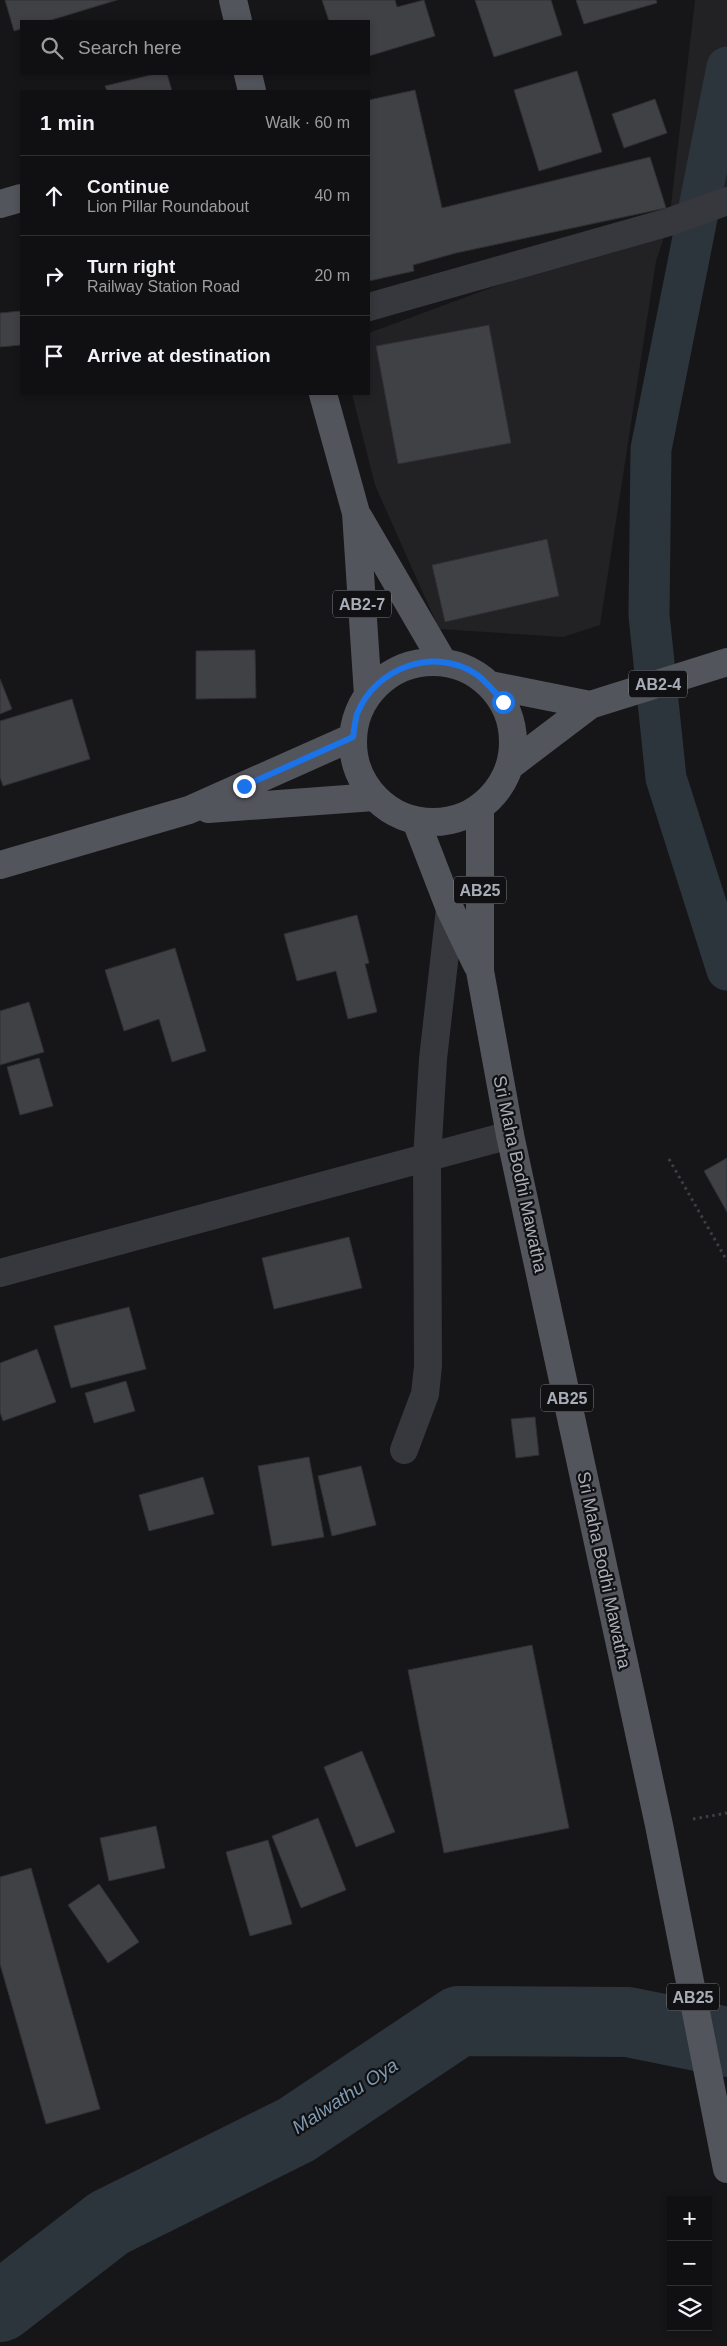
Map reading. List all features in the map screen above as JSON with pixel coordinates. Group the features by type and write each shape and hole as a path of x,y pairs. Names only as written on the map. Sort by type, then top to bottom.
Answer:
{"main road":[{"path":"234,0 238,20"},
{"path":"248,75 252,90"},
{"path":"0,204 20,198"},
{"name":"AB2-7","path":"323,395 356,513 368,695"},
{"name":"AB2-7","path":"356,513 443,662"},
{"path":"422,662 443,662 468,670 490,685 503,702 511,722 514,744 511,764 504,781 493,796 466,817 450,822 416,821 393,813 374,797 357,769 353,737 357,715 368,695 383,679 401,668 422,662"},
{"name":"AB2-4","path":"511,764 590,705 727,662"},
{"name":"AB2-4","path":"490,685 590,705"},
{"path":"0,865 189,810 353,737"},
{"path":"189,810 374,797"},
{"name":"Sri Maha Bodhi Mawatha","path":"480,808 480,971 510,1135 659,1825 727,2169"},
{"name":"Sri Maha Bodhi Mawatha","path":"416,821 450,909 480,971"}],"street":[{"path":"370,307 669,222 727,201"},
{"path":"404,1450 424,1394 428,1366 427,1159 433,1059 450,909"},
{"path":"0,1273 510,1135"}],"path":[{"path":"669,1159 727,1261"}],"shaded area":[{"path":"695,0 727,0 727,201 669,222"},
{"path":"669,222 656,261 600,625 563,637 439,629 375,485 352,395 370,395 370,333"}],"building":[{"path":"5,0 117,0 51,20 20,20 20,29 14,31"},
{"path":"322,0 395,0 397,7 424,0 435,36 370,56 370,20 329,20"},
{"path":"475,0 551,0 562,35 494,57"},
{"path":"576,0 656,0 657,3 584,24"},
{"path":"577,71 602,152 539,171 514,90"},
{"path":"151,75 167,75 172,90 107,90 105,86"},
{"path":"415,90 442,208 650,157 666,208 456,253 413,265 414,271 370,281 370,100"},
{"path":"655,99 667,133 624,148 612,114"},
{"path":"20,311 20,345 0,347 0,313"},
{"path":"489,325 511,443 398,464 376,346"},
{"path":"547,539 559,596 445,622 432,565"},
{"path":"255,650 256,698 196,699 196,651"},
{"path":"0,679 12,709 0,714"},
{"path":"72,699 90,759 3,786 0,777 0,721"},
{"path":"357,915 369,963 365,964 377,1012 348,1019 336,971 297,981 284,934"},
{"path":"175,948 206,1051 172,1062 159,1019 124,1031 105,970"},
{"path":"29,1002 44,1052 0,1065 0,1011"},
{"path":"39,1058 53,1106 20,1115 7,1067"},
{"path":"727,1158 727,1212 704,1171"},
{"path":"349,1237 362,1288 274,1309 262,1258"},
{"path":"129,1307 146,1369 71,1388 54,1326"},
{"path":"37,1349 56,1402 3,1421 0,1412 0,1363"},
{"path":"126,1381 135,1411 94,1423 85,1393"},
{"path":"535,1417 539,1455 516,1458 511,1419"},
{"path":"309,1457 324,1537 272,1546 258,1466"},
{"path":"361,1466 376,1525 332,1536 318,1476"},
{"path":"203,1477 214,1514 149,1531 139,1495"},
{"path":"532,1645 569,1828 444,1853 408,1670"},
{"path":"362,1751 395,1832 356,1847 324,1767"},
{"path":"318,1818 346,1890 301,1908 272,1836"},
{"path":"156,1826 165,1868 109,1881 100,1838"},
{"path":"268,1840 292,1924 250,1936 226,1852"},
{"path":"31,1868 100,2109 46,2124 0,1964 0,1877"},
{"path":"99,1884 139,1942 108,1963 68,1905"}],"waterway":[{"path":"727,67 651,449 649,615 666,778 727,970"},
{"name":"Malwathu Oya","path":"0,2307 109,2223 296,2130 459,2021 628,2022 727,2042"}],"route":[{"path":"244,786 353,737 357,715 368,695 383,679 401,668 422,662 443,662 460,666 476,674 490,685 503,702"}]}
